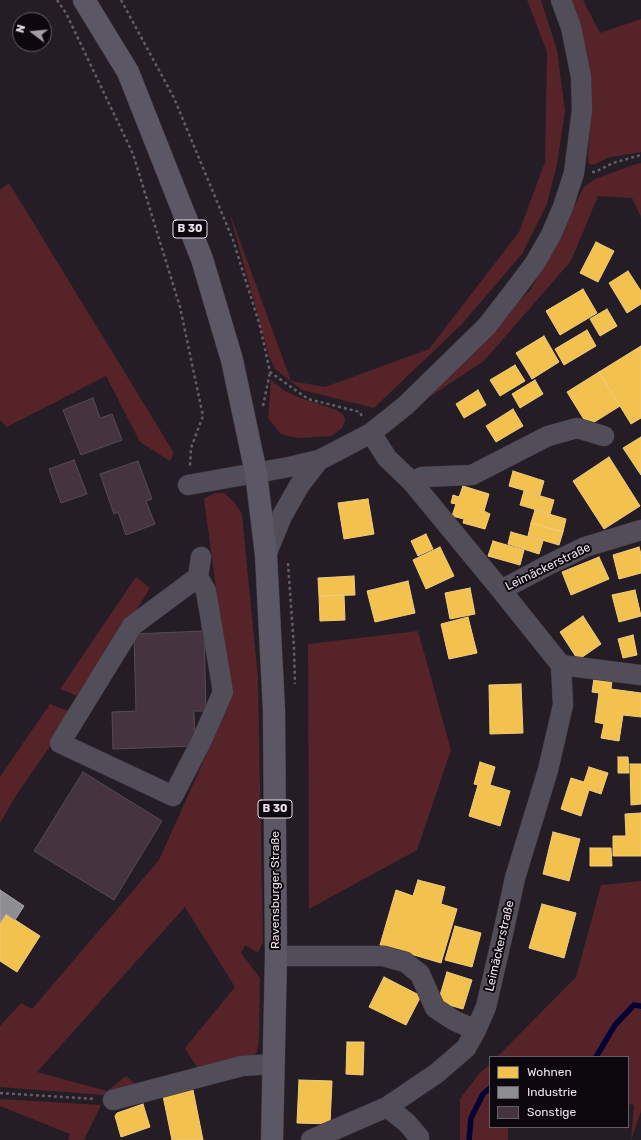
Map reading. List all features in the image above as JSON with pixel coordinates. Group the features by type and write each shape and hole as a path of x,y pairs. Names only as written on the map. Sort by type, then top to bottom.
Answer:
{"main road":[{"name":"B 30","path":"84,0 128,72 202,259 232,360 256,474"},
{"name":"Ravensburger Straße","path":"256,474 266,555 274,710 276,956 272,1140"}],"street":[{"path":"188,486 256,474 319,460 335,452 367,425 405,406 487,326 526,275 544,248 557,222 574,172 582,110 581,77 571,27 561,0"},
{"name":"Leimäckerstraße","path":"311,1140 387,1107 437,1073 466,1048 486,1007 515,878 548,770 563,705 561,665 412,482 387,458 367,425"},
{"path":"412,482 422,477 472,475 548,436 577,428 604,436"},
{"path":"266,555 282,516 299,486 319,460"},
{"name":"Leimäckerstraße","path":"501,590 585,547 641,530"},
{"path":"198,577 132,626 60,743 173,796 201,742 223,692 206,591 198,577 201,556"},
{"path":"561,665 641,675"},
{"path":"276,956 383,956 405,962 420,974 435,1008 455,1021 476,1030"},
{"path":"113,1100 242,1066 274,1064"},
{"path":"387,1107 407,1123 419,1140"}],"path":[{"path":"57,0 66,13 133,154 180,307 203,416 191,448 188,486"},
{"path":"121,0 174,98 233,240 260,326 270,372 308,399 360,412 367,425"},
{"path":"574,172 595,172 613,163 641,155"},
{"path":"367,425 368,414"},
{"path":"0,1093 113,1100"}],"shaded area":[{"path":"527,0 541,0 557,50 565,111 557,164 547,204 522,254 462,324 374,408 302,390 275,369 269,356 229,211 291,381 325,387 429,349 519,232 545,162 547,52"},
{"path":"569,0 583,0 600,33 641,19 641,152 607,158 594,165 589,164 591,104"},
{"path":"641,163 641,217 632,198 598,196 571,261 484,361 428,398 531,289 584,187 595,179"},
{"path":"9,183 174,453 170,461 140,442 106,376 7,427 0,420 0,190"},
{"path":"271,380 285,391 300,398 337,410 344,415 345,421 342,428 332,436 298,438 281,434 268,418"},
{"path":"215,493 224,493 234,502 242,514 258,679 263,942 258,953 245,945 241,953 260,978 259,1039 257,1052 251,1058 200,1072 185,1048 235,987 185,907 37,1072 107,1091 126,1076 141,1089 104,1095 0,1087 0,1026 21,1003 32,1009 159,860 231,700 204,499"},
{"path":"136,577 150,588 82,698 60,689"},
{"path":"418,631 451,750 417,850 309,909 308,644"},
{"path":"50,704 73,713 17,794 0,823 0,777"},
{"path":"641,881 641,1111 631,1140 634,1105 629,1104 629,1056 498,1056 576,977 601,885"},
{"path":"489,1065 489,1128 508,1128 508,1140 460,1140 460,1099 478,1075"},
{"path":"0,1099 101,1105 84,1140 68,1140 70,1134 0,1106"}],"building: Wohnen":[{"path":"596,242 614,251 598,282 580,273"},
{"path":"628,271 641,291 641,304 627,313 609,283"},
{"path":"583,289 597,313 560,335 546,311"},
{"path":"607,309 617,326 600,336 590,319"},
{"path":"587,330 596,346 564,365 555,349"},
{"path":"544,336 559,362 532,379 516,353"},
{"path":"641,346 641,418 631,424 599,372"},
{"path":"515,365 525,381 500,396 490,380"},
{"path":"599,372 620,406 588,426 567,392"},
{"path":"535,380 543,394 520,408 512,394"},
{"path":"478,390 486,405 464,418 456,404"},
{"path":"513,409 523,426 496,442 486,426"},
{"path":"641,437 641,475 623,448"},
{"path":"609,457 640,506 604,529 573,481"},
{"path":"513,471 544,481 540,495 509,486"},
{"path":"463,486 489,494 484,511 490,514 485,529 463,523 464,519 452,516 456,504 451,503 453,495 459,497"},
{"path":"524,491 554,500 550,514 520,505"},
{"path":"368,499 374,534 344,539 338,503"},
{"path":"535,510 566,519 563,532 531,523"},
{"path":"531,523 563,532 559,545 528,536"},
{"path":"511,532 543,541 539,554 508,544"},
{"path":"426,534 433,549 418,556 411,541"},
{"path":"493,541 524,550 520,565 488,556"},
{"path":"440,547 454,576 426,589 413,560"},
{"path":"639,547 641,554 641,573 619,579 613,555"},
{"path":"599,557 609,579 571,595 562,572"},
{"path":"354,576 355,595 319,596 318,578"},
{"path":"408,581 415,613 375,622 367,591"},
{"path":"470,588 475,614 450,619 445,593"},
{"path":"635,590 641,616 619,622 612,595"},
{"path":"344,595 345,620 320,621 319,596"},
{"path":"583,616 601,644 578,660 560,632"},
{"path":"468,617 477,653 449,659 441,624"},
{"path":"633,635 637,655 623,658 618,639"},
{"path":"594,678 612,680 611,689 641,693 641,717 623,715 619,741 601,738 604,724 595,722 599,693 592,692"},
{"path":"521,684 523,733 490,734 489,685"},
{"path":"618,757 628,757 629,773 618,773"},
{"path":"480,762 495,767 490,785 510,791 500,826 469,816 478,785 474,784"},
{"path":"630,764 641,764 641,804 631,805"},
{"path":"589,767 608,773 601,794 589,790 581,816 561,809 571,778 584,782"},
{"path":"641,813 641,856 613,856 613,836 626,836 625,814"},
{"path":"553,832 580,839 569,881 543,874"},
{"path":"590,848 611,848 612,866 590,866"},
{"path":"418,880 445,887 441,904 457,909 441,963 380,945 396,890 413,896"},
{"path":"542,904 576,913 564,958 529,948"},
{"path":"6,914 40,936 17,972 0,961 0,923"},
{"path":"455,926 481,933 472,967 445,960"},
{"path":"447,972 472,980 463,1009 438,1002"},
{"path":"384,977 421,996 406,1025 369,1007"},
{"path":"347,1042 364,1042 363,1075 346,1074"},
{"path":"299,1080 332,1081 330,1124 297,1123"},
{"path":"193,1090 203,1140 172,1140 163,1096"},
{"path":"143,1104 150,1127 121,1137 115,1116 117,1113"}],"building: Industrie":[{"path":"0,890 24,906 15,920 6,914 0,923"}],"building: Sonstige":[{"path":"93,398 100,418 112,414 122,440 81,455 63,410"},
{"path":"74,460 87,494 61,503 49,469"},
{"path":"138,461 152,499 146,501 155,524 126,535 118,512 114,514 100,474"},
{"path":"204,631 206,711 194,711 195,746 113,749 112,712 136,711 134,634"},
{"path":"83,772 162,821 114,900 34,851"}],"waterway":[{"path":"597,1056 615,1025 634,1005 641,1006"},
{"path":"469,1140 471,1118 483,1094 489,1089"}]}
